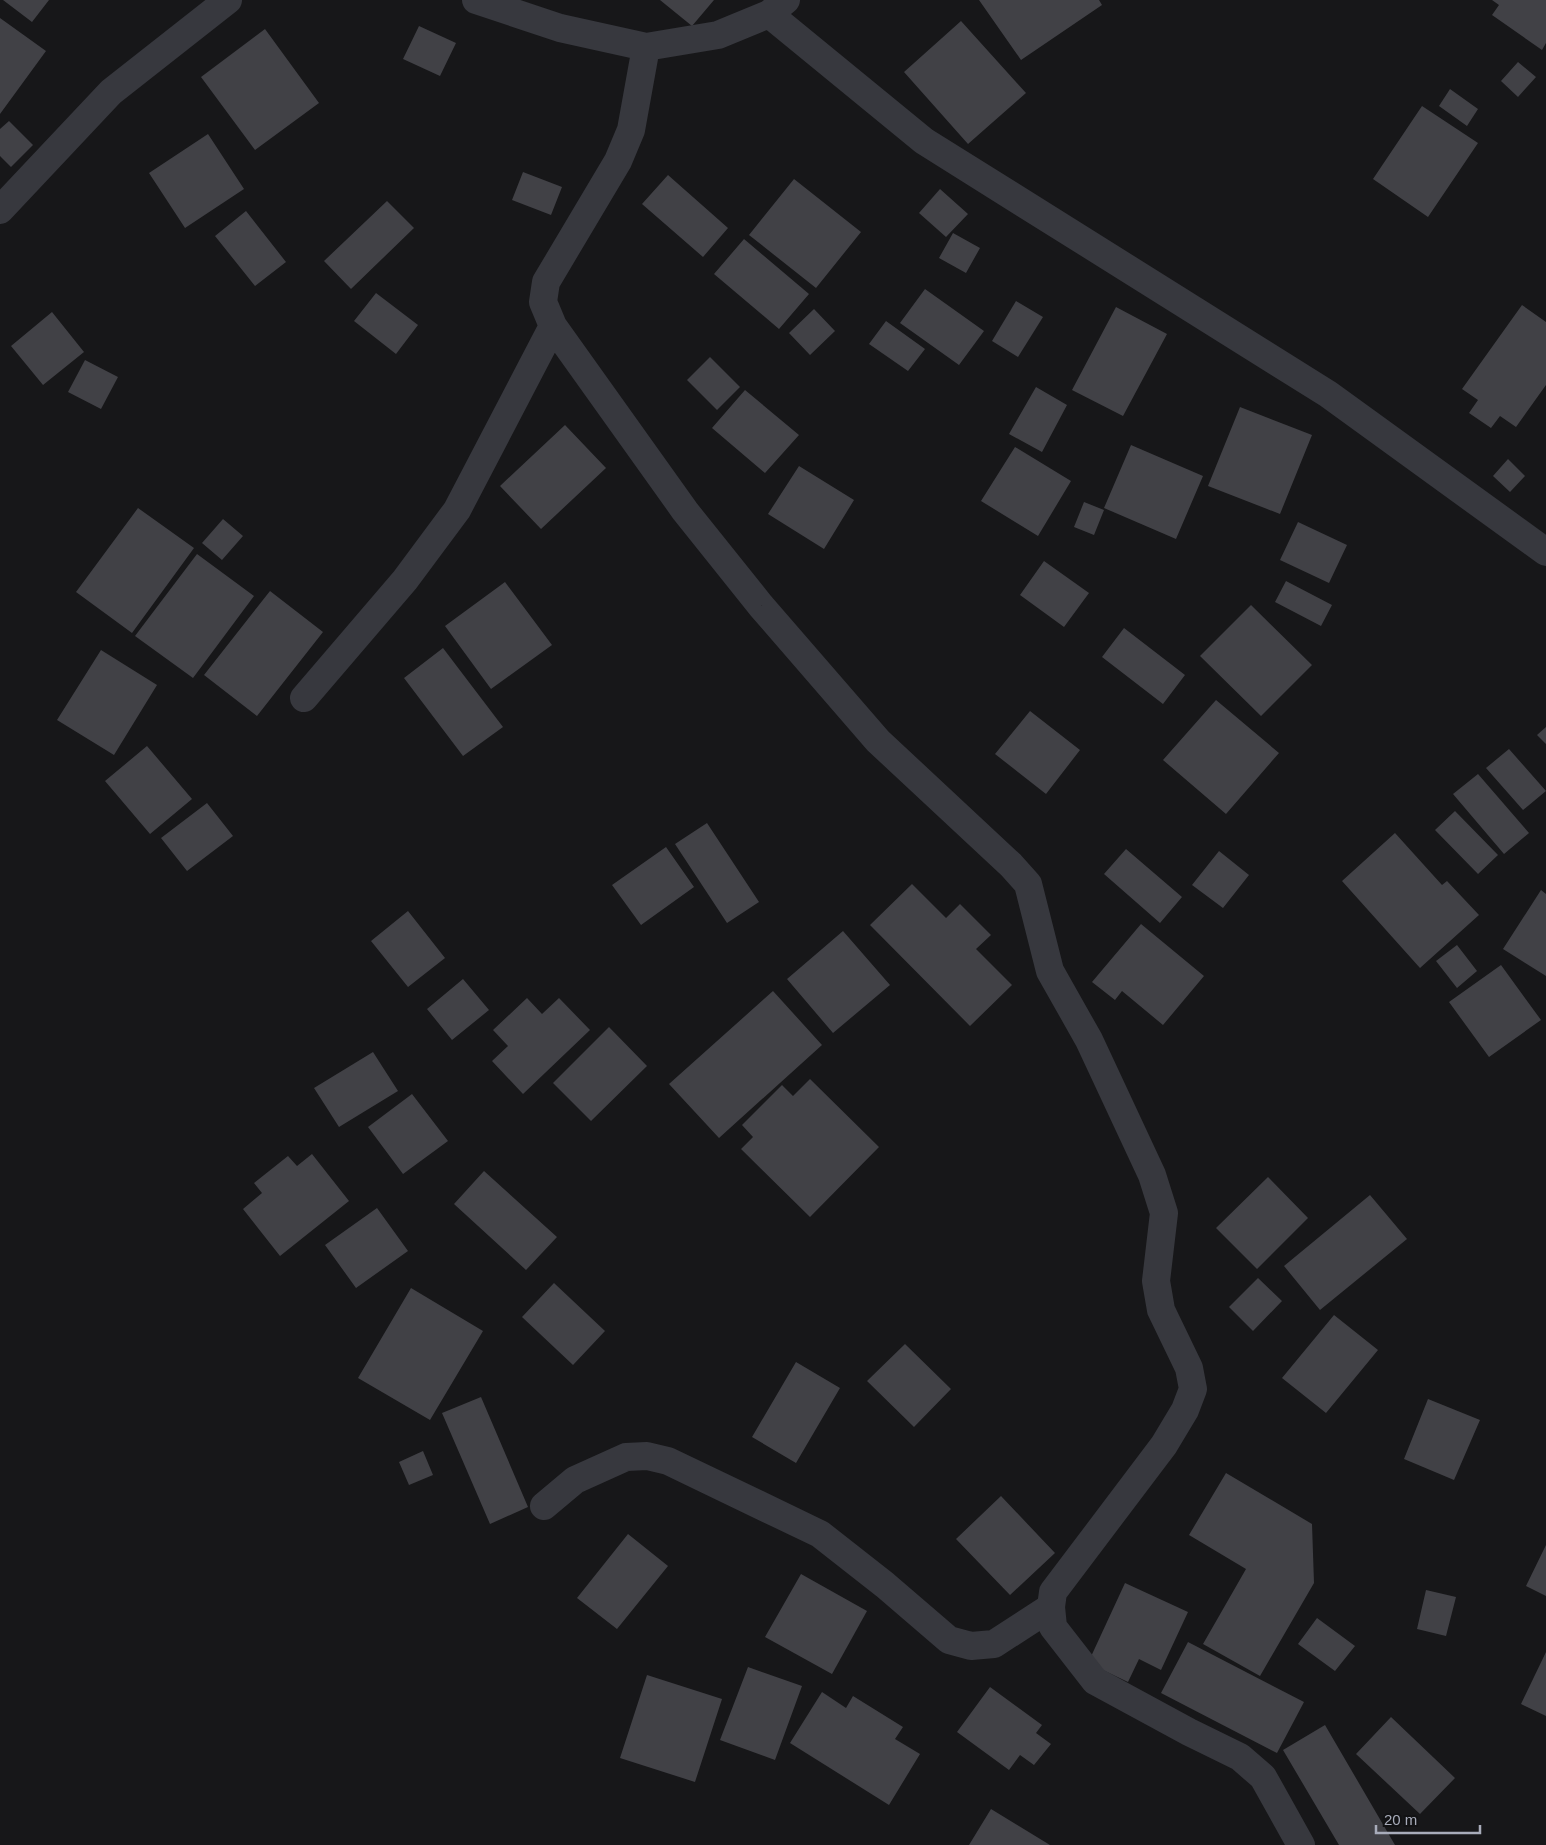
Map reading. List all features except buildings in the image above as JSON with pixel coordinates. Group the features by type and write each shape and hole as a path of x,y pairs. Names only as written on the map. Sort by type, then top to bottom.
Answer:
{"street":[{"path":"0,210 111,92 228,0"},
{"path":"476,0 560,28 646,47 718,35 778,7 924,141 1328,394 1546,552"},
{"path":"646,47 631,130 618,161 546,282 544,302 553,326 685,511 761,606 878,741 1011,865 1028,884 1050,971 1090,1040 1152,1175 1164,1213 1156,1281 1161,1310 1189,1368 1193,1389 1185,1410 1164,1445 1053,1592 1050,1607 1053,1627 1095,1680 1189,1732 1240,1757 1263,1777 1301,1845"},
{"path":"304,698 405,580 457,510 553,326"},
{"path":"544,1506 576,1480 626,1457 648,1456 668,1461 820,1534 885,1585 949,1640 971,1646 994,1644 1050,1607"}]}
